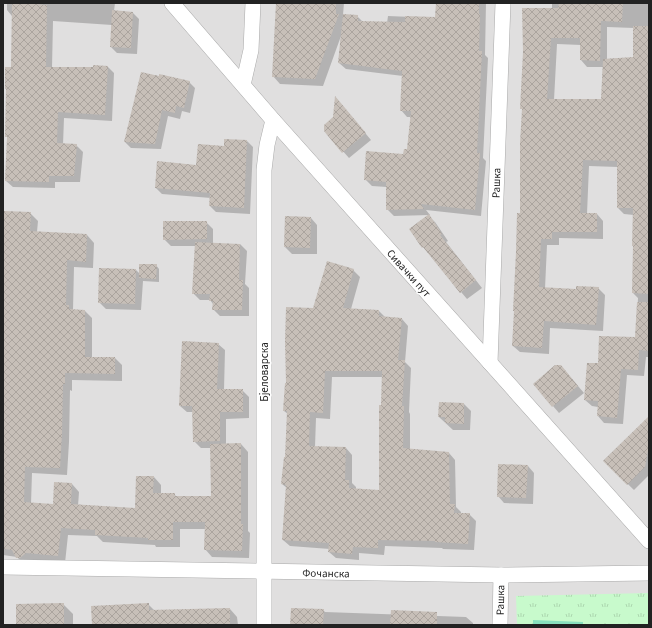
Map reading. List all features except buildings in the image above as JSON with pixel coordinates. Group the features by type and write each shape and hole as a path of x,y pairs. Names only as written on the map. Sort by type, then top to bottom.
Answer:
{"street":[{"name":"Сивачки пут","path":"172,3 272,120 649,541"},
{"path":"243,85 251,50 253,3"},
{"name":"Рашка","path":"490,363 503,3"},
{"name":"Бјеловарска","path":"264,625 264,170 272,120"},
{"name":"Фочанска","path":"3,567 501,575 649,573"},
{"name":"Рашка","path":"500,625 501,575"}],"shaded area":[{"path":"3,3 649,3 649,625 3,625"}],"green space":[{"path":"649,593 649,625 517,625 516,596"},
{"path":"533,620 583,622 583,625 533,625"}]}
